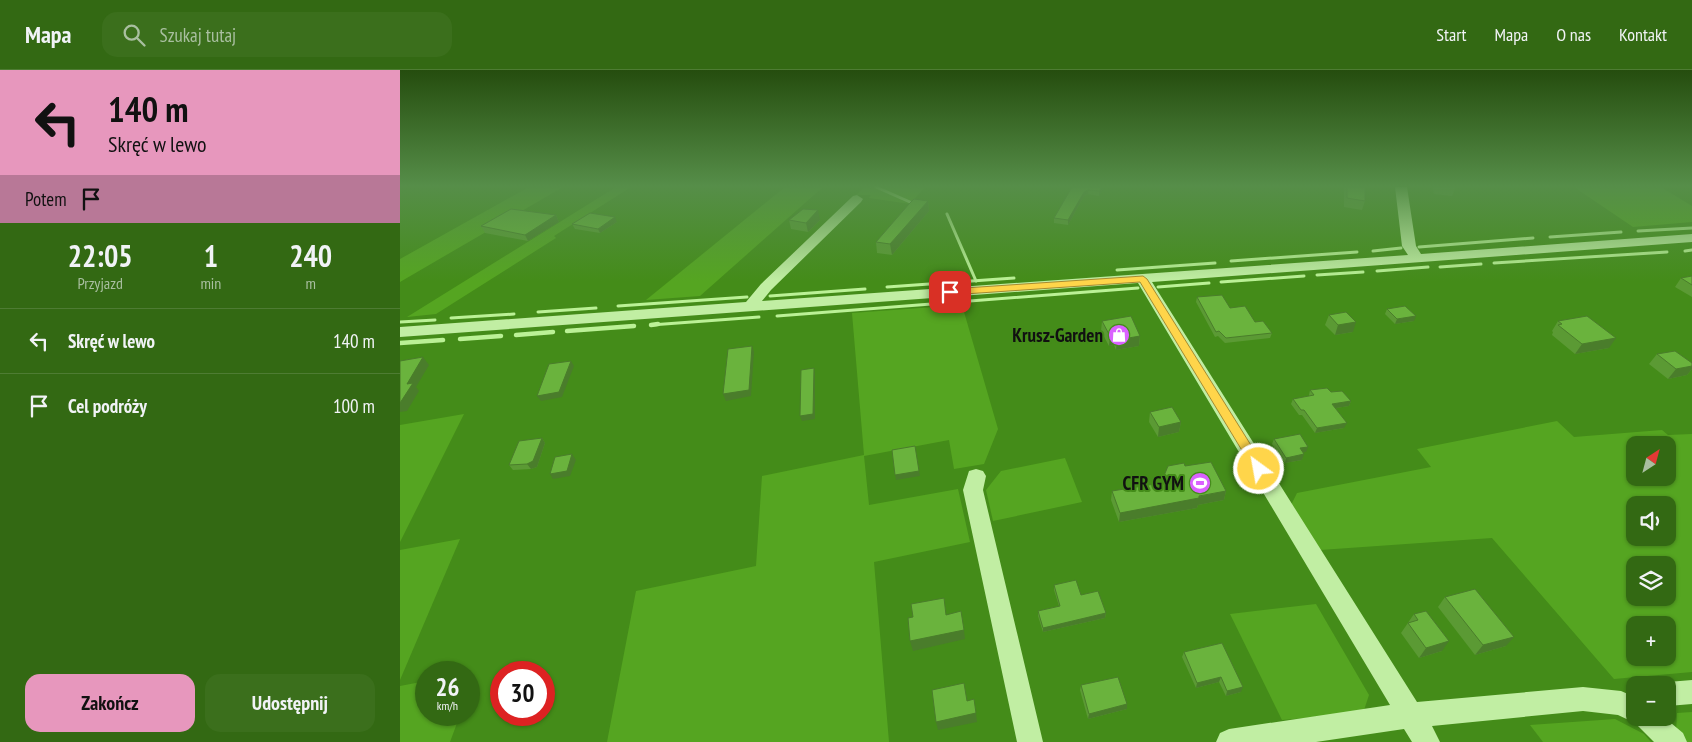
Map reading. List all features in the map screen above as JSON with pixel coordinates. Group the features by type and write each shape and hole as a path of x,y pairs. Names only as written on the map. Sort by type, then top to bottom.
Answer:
{"street":[{"path":"751,306 766,287 837,218"},
{"path":"1405,218 1409,246 1416,257"},
{"path":"400,332 1692,238"},
{"path":"1143,279 1427,742"},
{"path":"976,476 973,490 1030,742"},
{"path":"1676,693 1692,692"},
{"path":"1229,742 1410,715 1583,699 1621,702 1626,705"},
{"path":"1655,726 1674,742"}],"green space":[{"path":"473,218 509,218 400,282 400,259"},
{"path":"566,218 582,218 554,236 556,238 436,314 407,317"},
{"path":"746,218 788,218 700,296 646,300"},
{"path":"1620,218 1692,218 1692,222 1633,227"},
{"path":"962,305 998,429 984,464 954,469 949,440 864,456 869,505 958,489 970,542 874,562 889,742 607,742 636,591 756,566 762,476 864,455 852,313"},
{"path":"464,414 400,542 400,425"},
{"path":"1557,421 1574,437 1662,430 1668,435 1692,434 1692,672 1626,676 1626,678 1614,679 1492,538 1320,550 1291,505 1297,493 1431,467 1417,449"},
{"path":"1065,458 1082,502 993,521 986,490 1001,471"},
{"path":"460,539 400,680 400,550"},
{"path":"1316,604 1369,695 1363,713 1282,720 1230,614"},
{"path":"415,683 415,726 456,726 450,742 400,742 400,686"},
{"path":"1692,712 1692,742 1684,742 1676,733 1677,713"},
{"path":"1615,719 1644,734 1651,742 1543,742 1530,725"}],"building":[{"path":"494,218 551,218 525,235 481,226"},
{"path":"581,218 613,218 598,229 572,224"},
{"path":"791,218 810,218 806,223 789,220"},
{"path":"897,218 913,218 890,244 876,242"},
{"path":"1692,276 1692,285 1681,278"},
{"path":"1222,295 1230,308 1245,306 1255,322 1263,321 1272,333 1226,338 1219,331 1216,332 1197,297"},
{"path":"1405,306 1416,316 1397,319 1387,309"},
{"path":"1346,312 1356,322 1338,325 1329,315"},
{"path":"1131,316 1140,336 1117,340 1115,335 1110,336 1102,321"},
{"path":"1587,316 1616,338 1582,344 1558,325 1562,324 1558,321"},
{"path":"752,346 749,390 723,394 728,349"},
{"path":"1675,351 1692,363 1692,366 1676,369 1657,354"},
{"path":"423,357 407,384 413,383 400,403 400,361"},
{"path":"571,361 559,392 537,396 549,364"},
{"path":"814,368 813,414 800,416 801,370"},
{"path":"1327,388 1331,392 1342,391 1351,401 1332,404 1347,423 1317,428 1293,399 1314,395 1310,390"},
{"path":"1172,407 1181,422 1159,427 1150,412"},
{"path":"1300,434 1308,447 1300,448 1304,454 1286,458 1274,439"},
{"path":"542,438 533,461 527,464 509,465 519,441"},
{"path":"915,446 919,471 895,475 892,450"},
{"path":"572,454 567,471 550,474 555,457"},
{"path":"1211,462 1226,491 1120,513 1112,491 1161,483 1168,466 1184,463 1185,466"},
{"path":"1076,580 1081,595 1098,591 1106,613 1043,628 1038,611 1060,606 1054,585"},
{"path":"1475,589 1514,637 1483,645 1445,597"},
{"path":"944,598 946,615 961,611 964,630 910,641 908,618 913,617 911,604"},
{"path":"1426,611 1449,641 1426,648 1408,623 1418,620 1414,614"},
{"path":"1222,643 1243,687 1227,691 1221,677 1197,683 1184,652"},
{"path":"1118,677 1127,704 1089,714 1081,685"},
{"path":"964,683 967,701 974,699 976,713 936,722 932,690"}],"waterway":[{"path":"949,218 976,281"},
{"path":"1638,231 1692,228"},
{"path":"1550,237 1621,232"},
{"path":"1419,247 1533,238"},
{"path":"1373,251 1401,248"},
{"path":"1685,251 1692,250"},
{"path":"1231,261 1357,252"},
{"path":"1494,263 1667,252"},
{"path":"1117,270 1215,263"},
{"path":"1440,267 1481,264"},
{"path":"1377,271 1428,267"},
{"path":"1317,275 1363,272"},
{"path":"1221,282 1304,276"},
{"path":"976,281 1014,278"},
{"path":"887,287 976,281"},
{"path":"1158,287 1209,283"},
{"path":"777,316 1138,288"},
{"path":"770,296 865,289"},
{"path":"618,306 747,297"},
{"path":"538,312 596,308"},
{"path":"451,318 514,314"},
{"path":"658,324 651,325 759,317"},
{"path":"400,322 435,320"},
{"path":"567,331 634,326"},
{"path":"516,335 553,332"},
{"path":"460,339 501,336"},
{"path":"400,343 443,340"}],"place":[{"name":"Krusz-Garden","path":"1119,335"},
{"name":"CFR GYM","path":"1200,483"}],"route":[{"path":"950,292 1143,279 1259,469"}]}
